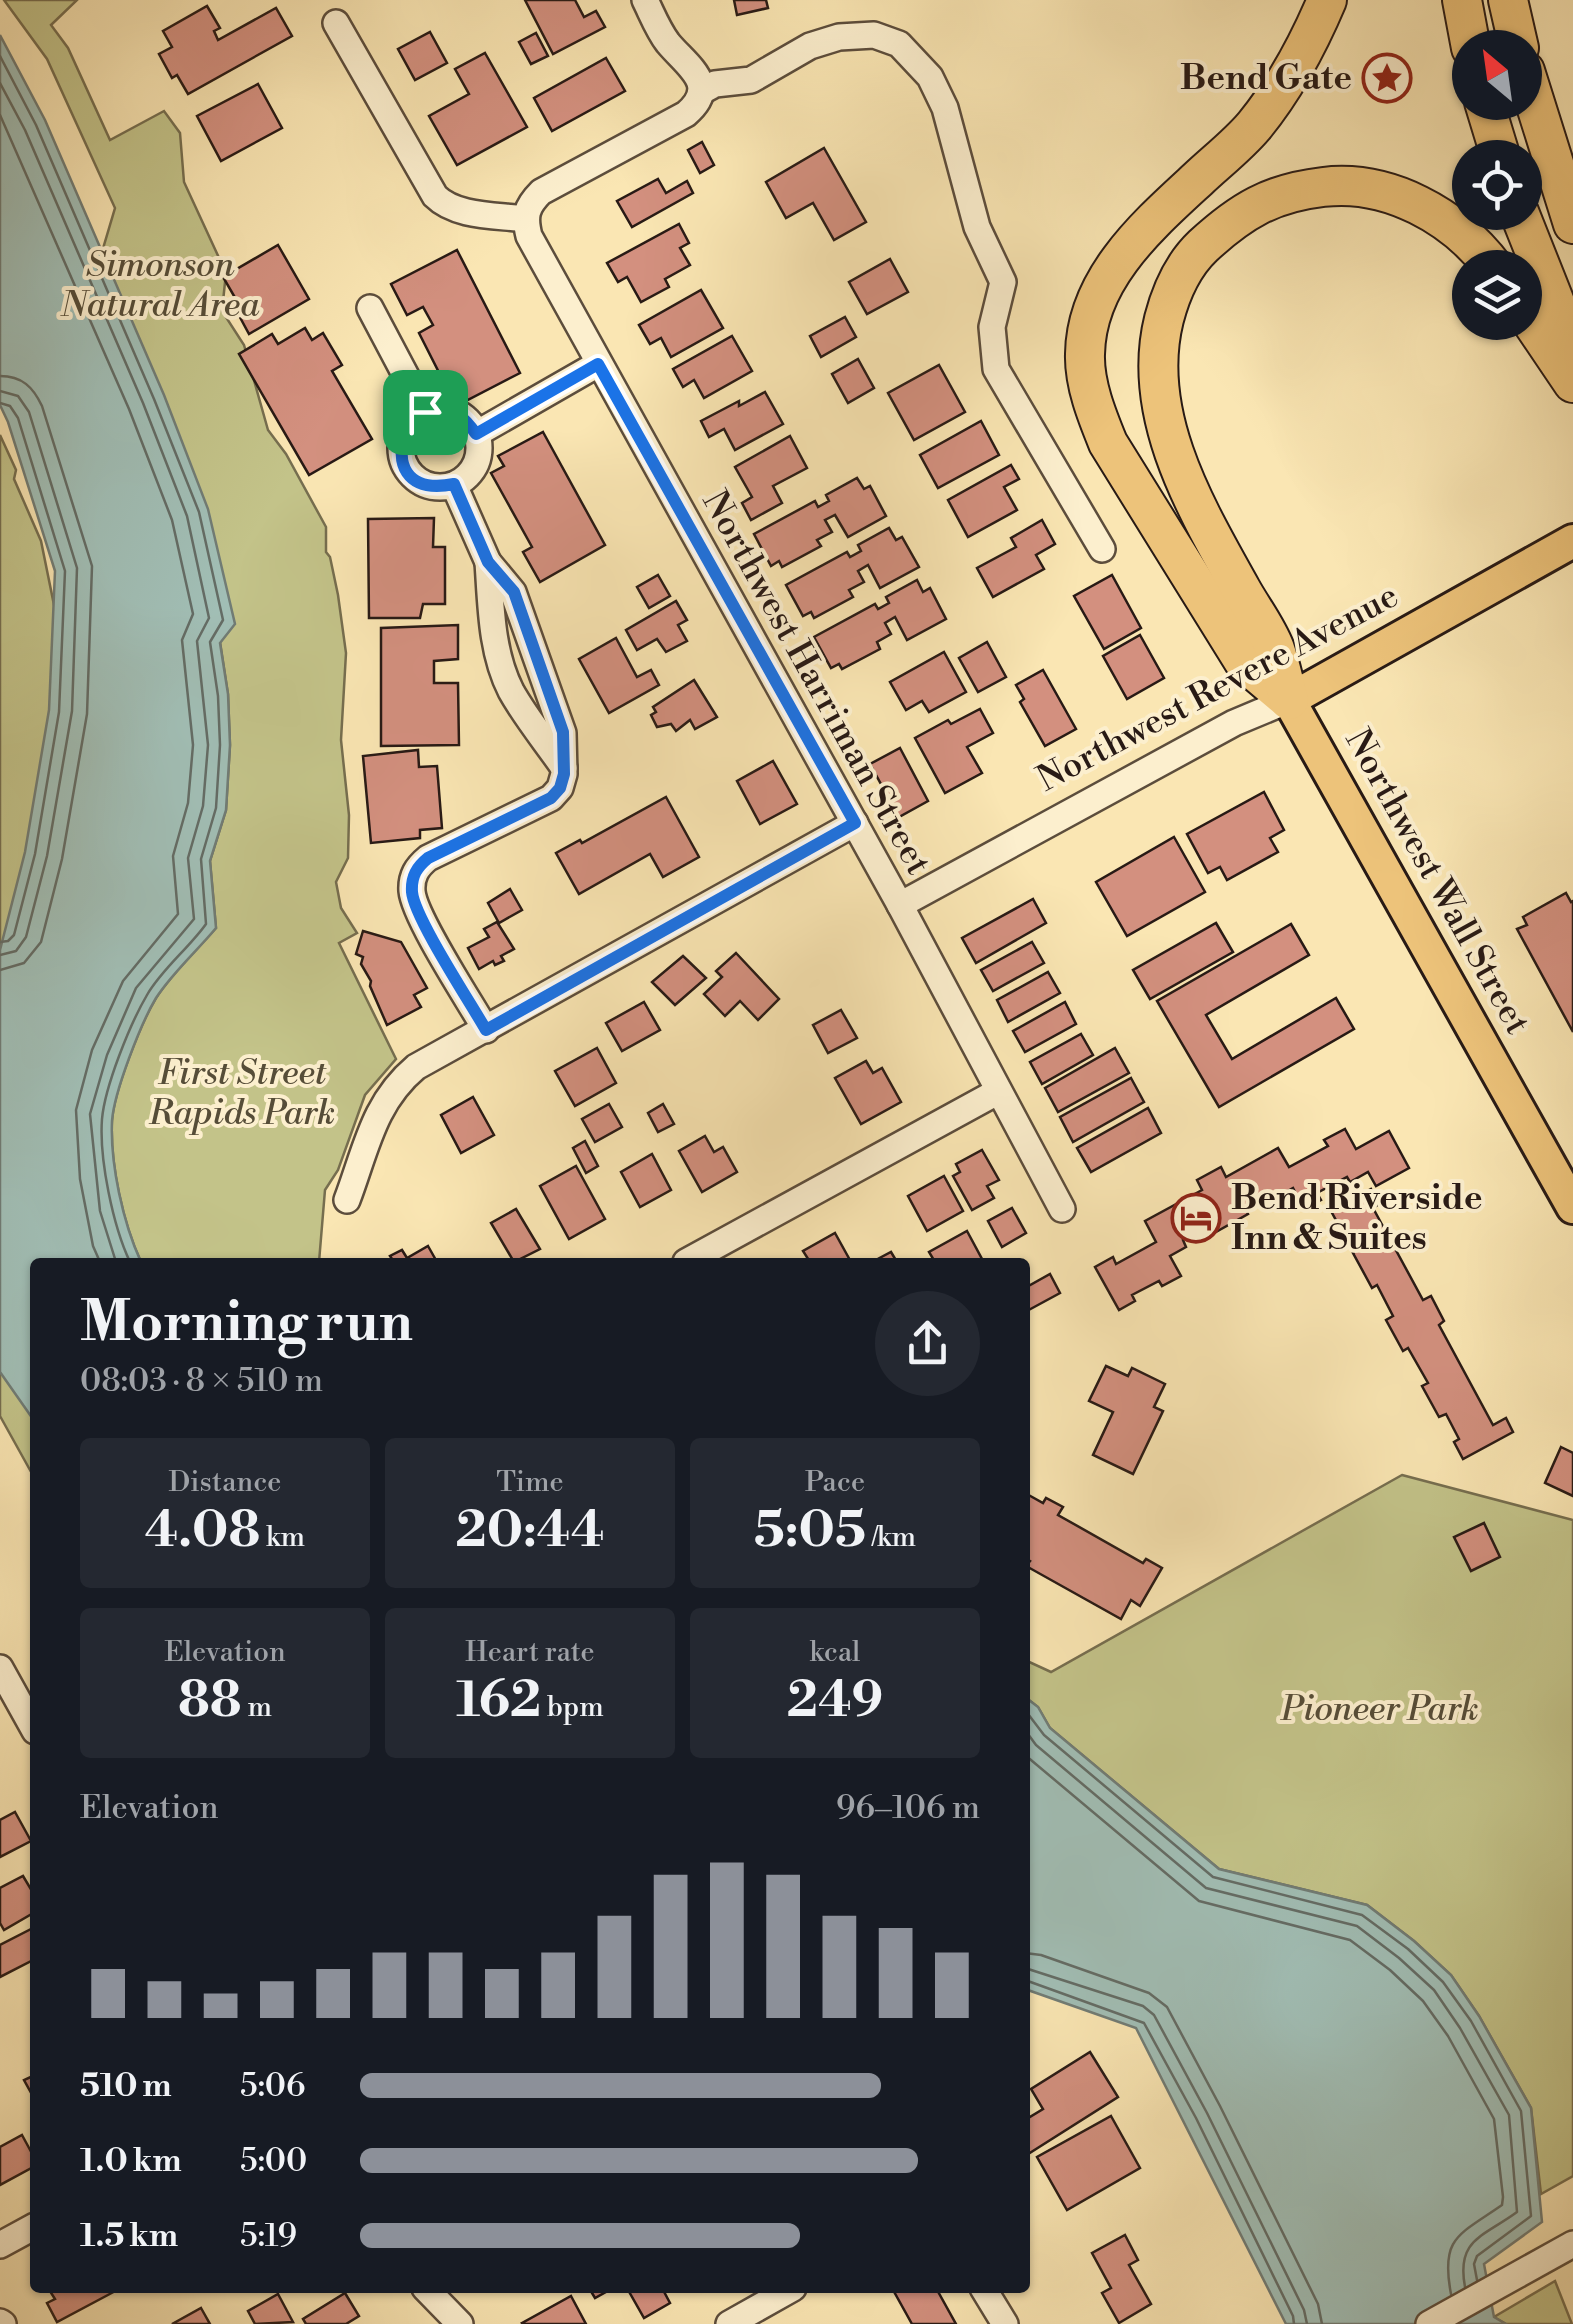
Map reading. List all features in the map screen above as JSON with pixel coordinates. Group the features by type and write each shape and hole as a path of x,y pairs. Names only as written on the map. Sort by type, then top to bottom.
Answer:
{"highway":[{"path":"1290,700 1244,662 1108,443 1093,406 1084,354 1094,306 1117,260 1254,126 1305,51 1327,0"},
{"path":"1462,0 1468,30"},
{"path":"1508,0 1515,30"},
{"path":"1540,120 1573,224"},
{"path":"1290,700 1274,647 1198,512 1173,449 1160,403 1157,346 1170,297 1194,256 1226,225 1266,198 1341,184 1385,192 1428,210 1478,250"},
{"path":"1526,230 1573,348"},
{"path":"1542,337 1573,383"}],"main road":[{"name":"Northwest Revere Avenue","path":"1290,700 1573,541"},
{"name":"Northwest Wall Street","path":"1290,700 1573,1207"}],"street":[{"path":"644,0 668,42 692,66 700,98"},
{"path":"336,23 434,196 444,206 525,219 529,204 541,192 686,114 715,84 752,80 810,46 839,37 874,35 899,44 930,76 945,108 977,227 1003,282 992,327 996,369 1102,549"},
{"name":"Northwest Harriman Street","path":"525,219 529,236 598,364 855,823 1062,1209"},
{"path":"370,308 425,412"},
{"path":"476,434 598,364"},
{"path":"425,412 455,412 468,421 476,434 476,464 454,484 439,488 424,484 403,463 400,448 404,433 412,420 425,412"},
{"path":"454,484 488,562 499,659 511,690 564,768"},
{"path":"486,1030 414,904 412,880 417,867 428,858 551,798 560,788 564,768 563,732 514,592 488,562"},
{"name":"Northwest Revere Avenue","path":"900,905 1234,723 1290,700"},
{"path":"347,1200 380,1107 395,1085 416,1068 855,823"},
{"path":"693,1258 996,1092"},
{"path":"0,1668 30,1722"},
{"path":"0,2246 30,2229"},
{"path":"1428,2324 1573,2244"},
{"path":"430,2293 460,2324"},
{"path":"729,2324 784,2293"},
{"path":"986,2293 1005,2324"}],"green space":[{"name":"First Street Rapids Park","path":"4,0 77,0 51,25 68,48 110,140 164,111 180,133 184,182 226,273 222,311 244,345 268,430 286,454 326,527 326,552 338,595 346,653 341,740 349,815 348,858 336,882 341,908 357,933 339,943 396,1059 365,1095 338,1170 325,1190 319,1258 139,1258 123,1212 112,1121 123,1075 156,998 216,928 210,861 226,810 230,745 220,642 234,624 223,580 83,316 115,208 47,59"},
{"path":"0,435 41,541 55,610 56,683 0,1068"},
{"path":"0,1320 30,1353 30,1470 0,1416"},
{"name":"Pioneer Park","path":"1402,1475 1573,1520 1573,2176 1541,2194 1531,2108 1451,1975 1367,1905 1219,1869 1050,1728 1030,1701 1030,1662 1051,1672"},
{"path":"1555,2281 1572,2324 1506,2324 1494,2317"}],"water":[{"path":"0,35 45,120 164,395 208,509 235,624 220,643 230,745 226,810 210,861 216,928 156,998 129,1058 112,1121 119,1193 140,1258 30,1258 30,1415 0,1372 0,950 25,852 49,710 55,571 0,405"},
{"path":"1030,1701 1050,1728 1219,1869 1367,1905 1451,1975 1531,2108 1542,2222 1484,2264 1494,2317 1506,2324 1286,2324 1136,2028 1030,1991"}],"building":[{"path":"525,0 575,0 584,17 596,11 605,27 553,54"},
{"path":"734,0 766,0 768,8 737,15"},
{"path":"207,6 220,28 214,31 218,40 276,8 292,36 188,94 177,75 172,78 159,54 172,47 163,31"},
{"path":"430,32 447,63 415,80 398,49"},
{"path":"536,33 548,56 531,64 519,42"},
{"path":"485,53 527,127 457,165 429,116 469,94 455,69"},
{"path":"606,58 625,91 552,131 534,98"},
{"path":"258,84 282,128 221,161 197,116"},
{"path":"702,142 714,165 700,173 688,150"},
{"path":"824,148 866,222 834,240 813,203 786,218 766,182"},
{"path":"658,179 666,193 687,181 693,193 632,227 617,201"},
{"path":"679,224 689,243 680,248 690,265 665,279 669,287 641,302 627,277 618,282 607,263"},
{"path":"278,245 309,299 249,334 236,310 241,308 223,277"},
{"path":"457,250 520,373 456,406 419,333 433,325 423,307 407,315 391,284"},
{"path":"890,259 908,292 867,314 849,282"},
{"path":"701,290 723,328 671,357 661,338 650,344 639,325"},
{"path":"845,317 856,337 821,357 810,336"},
{"path":"305,328 312,340 323,333 342,365 332,371 372,439 309,475 239,354 272,334 278,344"},
{"path":"732,336 752,371 704,398 694,380 683,387 673,369"},
{"path":"858,359 874,388 848,403 832,374"},
{"path":"939,365 965,412 914,440 888,393"},
{"path":"765,392 783,424 735,450 724,429 709,437 701,421"},
{"path":"981,421 999,455 938,488 920,455"},
{"path":"543,432 605,545 540,582 523,552 532,547 491,473 504,466 498,456"},
{"path":"790,436 807,468 773,486 782,503 751,520 742,503 752,497 735,467"},
{"path":"1011,465 1019,479 1004,487 1017,510 968,537 948,500"},
{"path":"857,478 864,489 870,486 886,516 848,537 835,515 825,520 832,532 817,540 821,546 782,567 779,561 771,566 754,534 815,501 818,507 829,501 826,495"},
{"path":"434,518 433,547 445,547 445,604 423,604 420,618 369,618 368,519"},
{"path":"1042,520 1055,544 1036,555 1044,569 993,597 977,568 1016,547 1011,538"},
{"path":"889,528 896,540 902,537 919,567 880,588 868,565 858,571 864,582 849,590 853,597 814,618 811,612 803,616 786,585 847,552 850,557 861,551 858,545"},
{"path":"658,575 670,596 649,608 637,587"},
{"path":"1112,575 1141,628 1104,649 1074,596"},
{"path":"917,580 923,592 930,588 946,619 907,640 895,617 885,623 891,634 877,642 880,649 842,669 839,664 831,668 814,637 875,604 878,609 889,603 886,597"},
{"path":"676,601 687,620 678,625 687,641 666,652 657,639 637,650 626,630"},
{"path":"458,625 458,659 434,661 434,683 458,683 459,745 381,746 381,628"},
{"path":"1140,635 1164,678 1127,699 1103,656"},
{"path":"616,638 637,677 651,670 659,685 609,713 579,659"},
{"path":"987,642 1006,677 978,692 959,658"},
{"path":"944,652 966,692 929,712 922,701 906,710 890,682"},
{"path":"1043,670 1076,729 1045,746 1020,702 1024,699 1016,685"},
{"path":"694,680 717,717 695,729 690,720 676,731 671,724 657,727 651,715 656,712 653,707"},
{"path":"980,709 993,733 967,747 982,773 945,793 915,738"},
{"path":"900,748 928,801 899,817 870,764"},
{"path":"418,750 419,767 437,766 442,828 420,830 420,838 371,843 363,756"},
{"path":"773,761 797,804 760,824 737,781"},
{"path":"1264,792 1284,830 1270,838 1278,852 1227,880 1220,867 1208,873 1187,834"},
{"path":"666,797 699,857 663,877 650,854 579,894 556,853"},
{"path":"1174,837 1205,892 1127,936 1096,882"},
{"path":"510,889 522,910 499,923 488,903"},
{"path":"1566,893 1573,901 1573,1032 1517,929 1527,925 1523,917"},
{"path":"1033,899 1046,923 976,963 962,938"},
{"path":"497,922 514,949 501,956 504,961 495,965 493,961 479,969 468,948 489,937 484,929"},
{"path":"1216,923 1233,952 1150,999 1133,970"},
{"path":"1291,924 1309,955 1206,1015 1232,1059 1336,998 1354,1029 1219,1107 1157,1001"},
{"path":"363,931 401,942 427,988 414,995 421,1007 387,1025 361,964 363,957 356,954"},
{"path":"1032,942 1044,963 993,991 981,970"},
{"path":"736,953 779,999 758,1020 740,1001 725,1016 704,994 722,977 716,971"},
{"path":"683,956 706,978 675,1005 652,982"},
{"path":"1048,972 1060,993 1008,1022 997,1000"},
{"path":"644,1002 660,1030 622,1051 606,1023"},
{"path":"1065,1002 1076,1024 1025,1052 1013,1031"},
{"path":"841,1010 857,1038 828,1053 813,1025"},
{"path":"1081,1034 1093,1055 1042,1084 1030,1062"},
{"path":"597,1048 616,1083 575,1106 555,1071"},
{"path":"1115,1048 1129,1073 1058,1112 1045,1088"},
{"path":"866,1061 873,1073 882,1068 901,1102 861,1124 835,1078"},
{"path":"1131,1078 1144,1102 1073,1142 1060,1117"},
{"path":"473,1097 494,1135 461,1153 441,1115"},
{"path":"609,1104 622,1127 595,1142 582,1119"},
{"path":"663,1104 674,1124 658,1132 648,1113"},
{"path":"1148,1108 1161,1133 1091,1172 1077,1148"},
{"name":"Bend Riverside Inn & Suites","path":"1345,1129 1356,1149 1389,1131 1409,1168 1376,1186 1368,1172 1350,1182 1347,1177 1317,1193 1321,1200 1304,1209 1293,1188 1276,1198 1272,1192 1244,1207 1248,1214 1214,1233 1210,1225 1183,1240 1186,1247 1170,1256 1181,1276 1162,1286 1159,1281 1132,1295 1135,1301 1119,1310 1095,1267 1113,1257 1116,1264 1156,1242 1145,1221 1202,1190 1197,1180 1221,1167 1226,1177 1278,1148 1289,1167 1328,1146 1324,1140"},
{"path":"705,1136 714,1152 723,1147 737,1172 702,1192 679,1151"},
{"path":"585,1141 598,1166 586,1173 573,1148"},
{"path":"982,1150 999,1180 987,1186 994,1198 972,1210 953,1176 960,1172 956,1164"},
{"path":"652,1154 671,1190 640,1207 621,1172"},
{"path":"576,1166 605,1219 569,1239 540,1186"},
{"path":"944,1176 963,1211 927,1231 908,1196"},
{"name":"Bend Riverside Inn & Suites","path":"1371,1189 1379,1204 1373,1208 1423,1300 1431,1296 1444,1321 1439,1325 1493,1425 1506,1418 1513,1432 1463,1459 1454,1442 1459,1439 1446,1414 1439,1417 1422,1386 1428,1383 1408,1348 1403,1351 1386,1320 1393,1316 1377,1285 1372,1288 1353,1253 1359,1250 1348,1230 1343,1233 1331,1211"},
{"path":"1012,1208 1026,1233 1002,1247 988,1221"},
{"path":"516,1209 540,1249 522,1258 512,1258 491,1223"},
{"path":"967,1231 981,1258 933,1258 929,1252"},
{"path":"835,1233 849,1258 807,1258 803,1251"},
{"path":"428,1246 435,1258 407,1258"},
{"path":"402,1250 407,1258 390,1256"},
{"path":"1050,1274 1060,1293 1030,1309 1030,1285"},
{"path":"1106,1366 1128,1376 1132,1368 1165,1384 1154,1407 1163,1411 1133,1474 1093,1455 1113,1412 1089,1401"},
{"path":"1561,1447 1573,1453 1573,1496 1545,1483"},
{"path":"1030,1496 1043,1503 1046,1498 1063,1507 1058,1515 1143,1563 1146,1559 1162,1568 1140,1606 1131,1600 1121,1619 1030,1568"},
{"path":"1484,1523 1500,1557 1471,1571 1454,1537"},
{"path":"15,1812 30,1842 0,1857 0,1820"},
{"path":"23,1876 30,1888 30,1915 4,1930 0,1923 0,1888"},
{"path":"30,1930 30,1962 0,1977 0,1945"},
{"path":"1090,2052 1118,2097 1030,2153 1030,2117 1043,2109 1031,2089"},
{"path":"1111,2116 1140,2168 1067,2210 1037,2157"},
{"path":"22,2135 30,2150 30,2169 0,2185 0,2147"},
{"path":"1125,2235 1138,2260 1129,2265 1151,2304 1119,2323 1102,2293 1111,2288 1092,2253"},
{"path":"51,2293 112,2293 57,2322 47,2303 55,2299"},
{"path":"345,2293 359,2316 346,2324 306,2324 303,2319"},
{"path":"630,2293 665,2293 670,2303 644,2318"},
{"path":"895,2293 939,2293 956,2324 912,2324"},
{"path":"278,2294 293,2322 255,2324 248,2311"},
{"path":"571,2296 586,2324 522,2323"},
{"path":"201,2308 210,2324 172,2324"}],"place":[{"name":"Bend Gate","path":"1387,78"},
{"name":"Bend Riverside Inn & Suites","path":"1196,1218"}],"route":[{"path":"598,364 855,823 486,1030 414,904 412,880 417,867 428,858 551,798 560,788 564,774 563,732 514,592 488,562 454,484 439,488 424,484 403,463 400,448 404,433 412,420 425,412 455,412 468,421 476,434 598,364"}],"park label":[{"name":"Simonson Natural Area","path":"160,285"}]}
